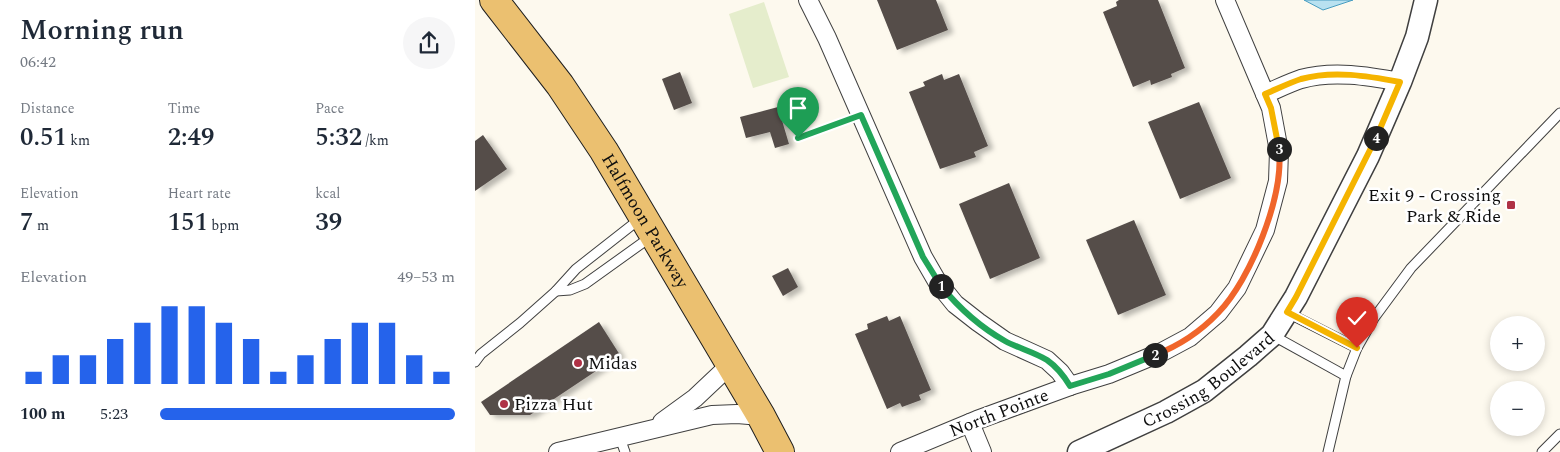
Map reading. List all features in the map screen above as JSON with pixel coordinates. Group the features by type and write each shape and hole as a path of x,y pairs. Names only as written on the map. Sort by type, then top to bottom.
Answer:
{"main road":[{"name":"Halfmoon Parkway","path":"494,0 560,85 604,151 761,416 780,452"}],"street":[{"name":"North Pointe","path":"808,0 827,38 923,257 938,283 955,304 978,322 1005,341 1047,360 1060,372 1070,386"},
{"name":"North Pointe","path":"900,452 970,423 1070,386 1109,374 1161,352 1190,337 1218,313 1237,288 1265,230 1278,181 1279,151 1271,108 1225,0"},
{"name":"Crossing Boulevard","path":"1079,452 1166,412 1204,391 1272,334 1287,312 1368,156 1400,82 1417,37 1427,0"},
{"path":"1265,94 1300,80 1321,75 1347,74 1400,82"},
{"path":"558,452 622,445 655,427 695,398 730,365"},
{"path":"655,427 712,415 737,414 761,416"},
{"path":"970,423 982,452"}],"lane":[{"path":"1328,452 1346,376 1357,348 1374,318 1411,268 1560,113"},
{"path":"478,358 520,323 576,269 648,226"},
{"path":"556,290 570,290 585,284 648,226"},
{"path":"1287,312 1357,348"},
{"path":"1272,334 1346,376"},
{"path":"1541,452 1560,434"}],"path":[{"path":"798,138 861,115"}],"green space":[{"path":"764,2 789,77 753,88 729,14"}],"water":[{"path":"1304,0 1353,0 1323,10"}],"building":[{"path":"877,0 936,0 948,30 897,50"},
{"path":"1119,0 1158,0 1185,68 1171,74 1172,77 1151,85 1150,80 1133,87 1103,12 1117,6 1116,2"},
{"path":"680,72 692,103 674,110 662,79"},
{"path":"942,74 944,80 959,74 988,146 974,152 976,157 940,169 909,92 925,86 923,82"},
{"path":"1199,102 1231,178 1180,199 1148,122"},
{"path":"778,107 789,144 775,148 770,132 746,138 740,117"},
{"path":"483,135 507,169 475,191 475,141"},
{"path":"1009,183 1040,258 990,279 959,204"},
{"path":"1134,220 1166,295 1118,315 1086,240"},
{"path":"788,268 798,287 783,296 772,276"},
{"path":"887,316 889,321 900,316 931,390 919,395 921,400 902,407 900,403 887,409 855,334 868,329 867,324"},
{"path":"599,322 620,355 530,415 490,415 481,402"}],"place":[{"name":"Exit 9 - Crossing Park & Ride","path":"1511,205"},
{"name":"Midas","path":"578,363"},
{"name":"Pizza Hut","path":"504,404"}],"route":[{"path":"798,138 861,115 923,257 938,283 955,304 978,322 1005,341 1047,360 1060,372 1070,386 1109,374 1161,352 1190,337 1218,313 1237,288 1265,230 1278,181 1279,151 1271,108 1265,94 1300,80 1321,75 1347,74 1400,82 1368,156 1287,312 1357,348"}]}
